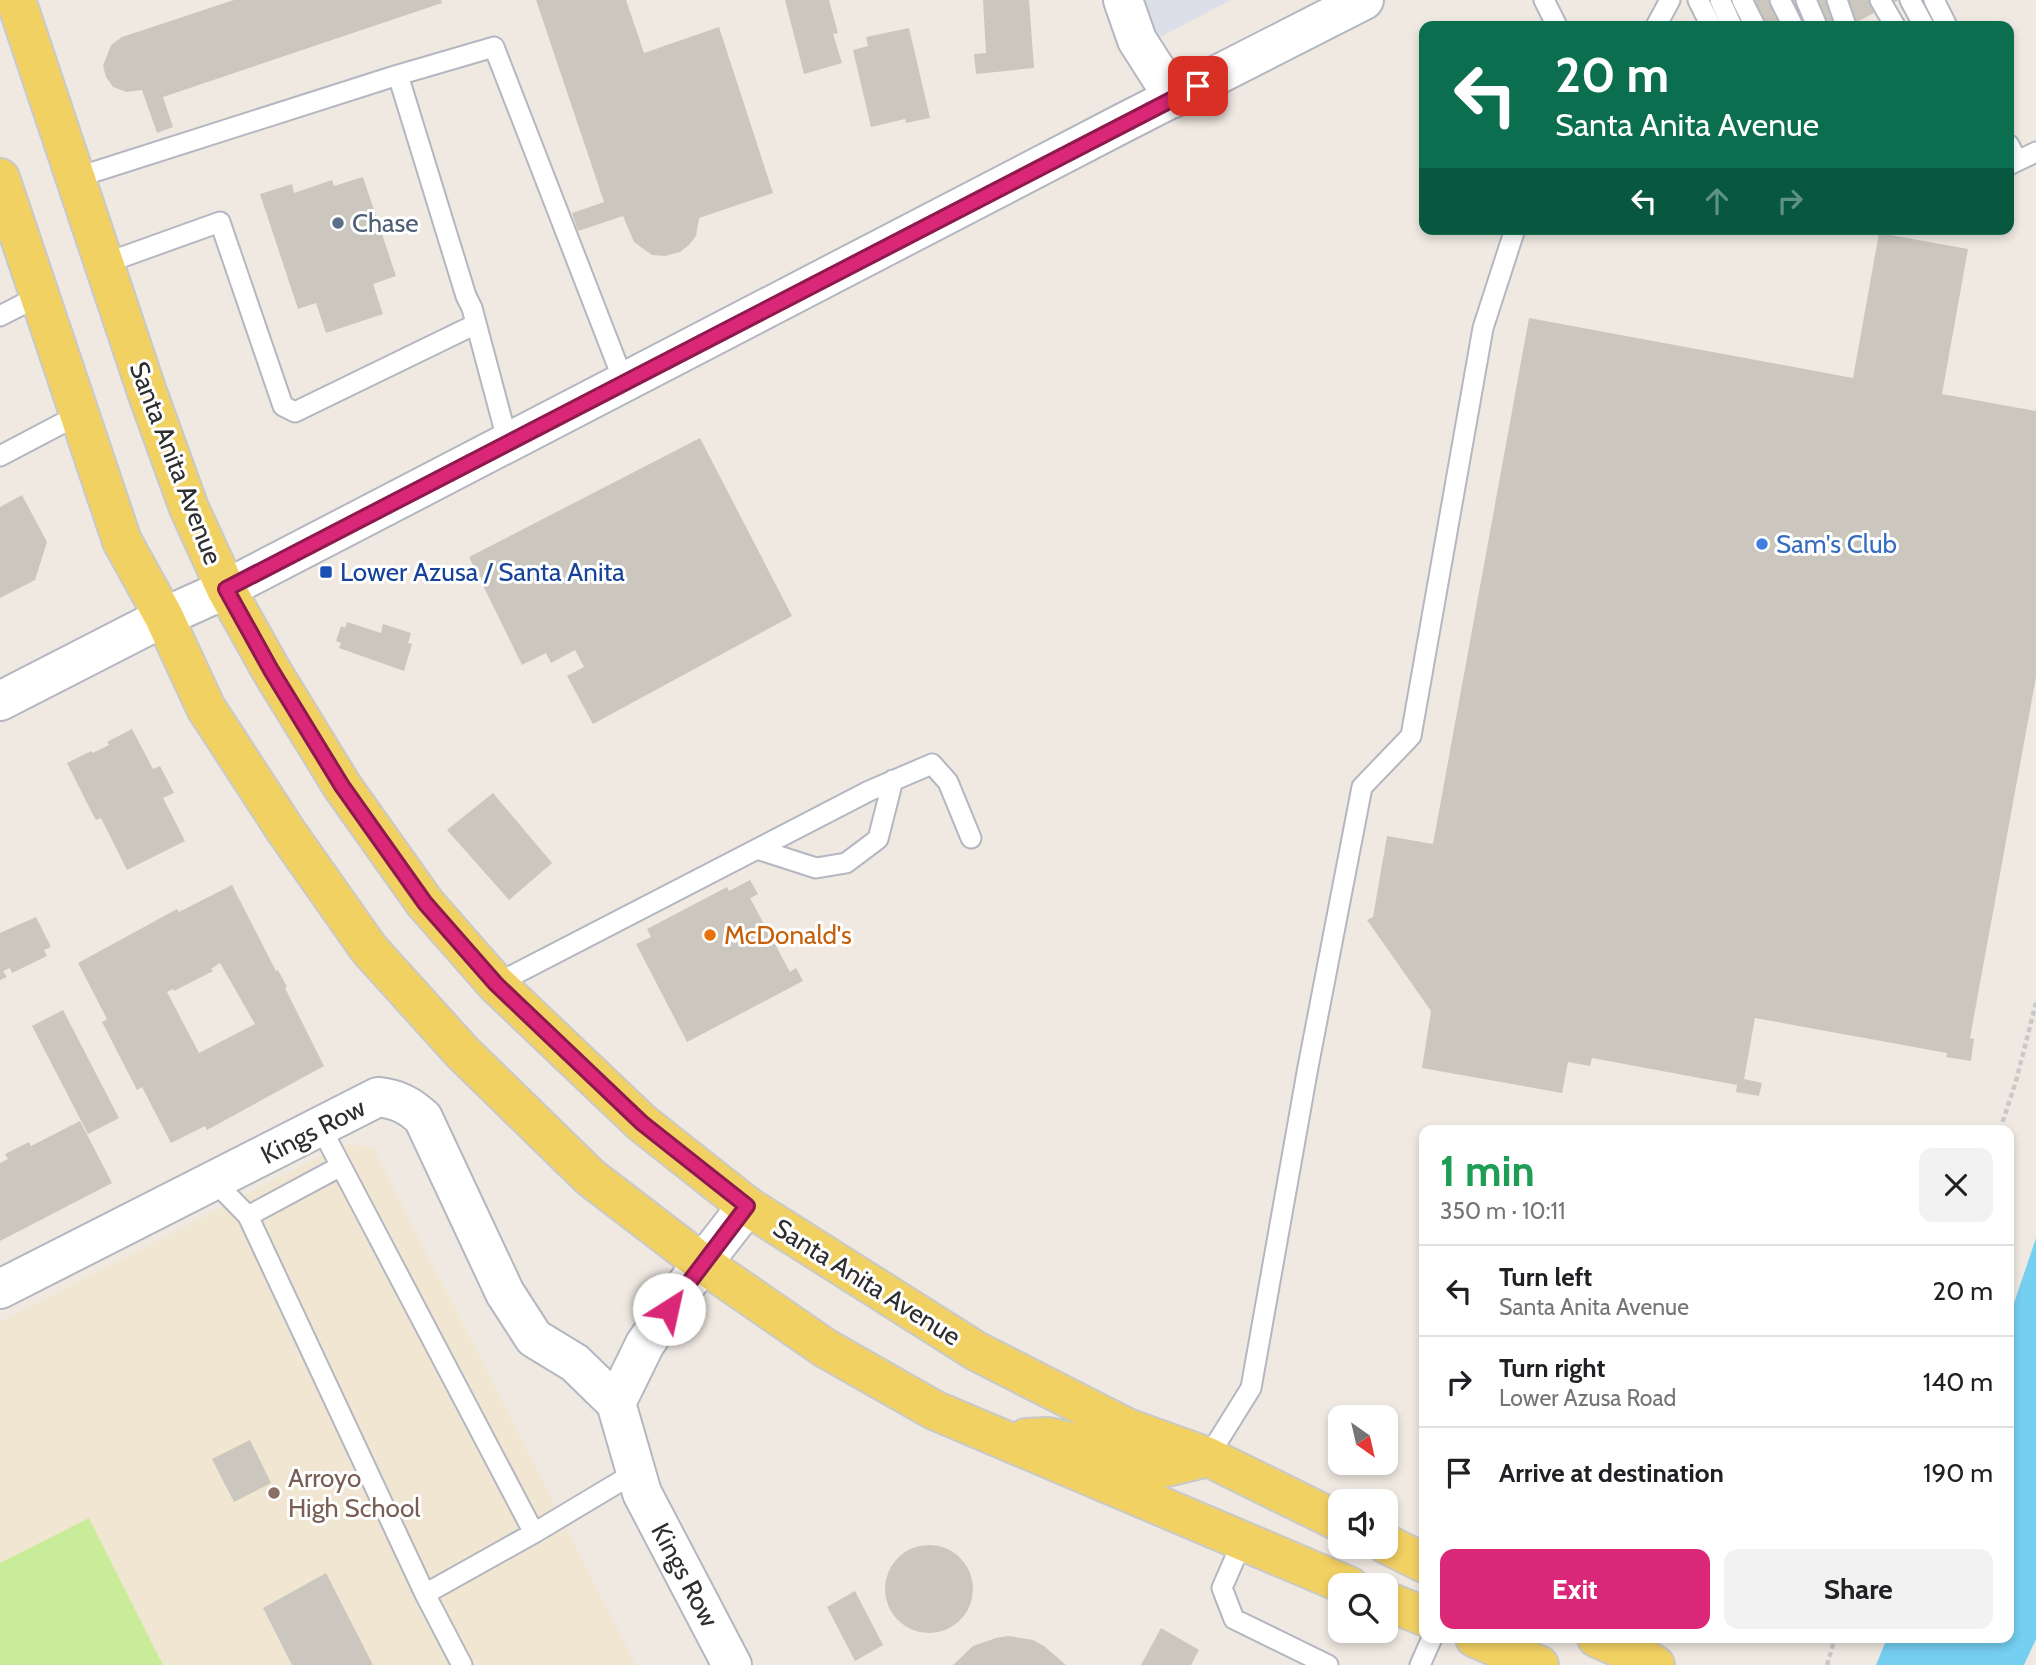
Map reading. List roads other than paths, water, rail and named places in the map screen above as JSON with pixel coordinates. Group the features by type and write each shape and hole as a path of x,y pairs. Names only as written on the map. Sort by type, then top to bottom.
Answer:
{"main road":[{"name":"Santa Anita Avenue","path":"16,0 103,264 189,508 226,589 271,670 342,786 425,903 496,984 642,1123 747,1206 976,1351 1127,1427 1208,1457 1328,1516"},
{"path":"1123,0 1137,40 1174,98"},
{"path":"0,701 164,617 226,589 1364,0"},
{"path":"0,178 122,541 164,617 206,708 286,831 369,949 462,1052 590,1177 702,1263 825,1348 934,1410 1328,1577"},
{"name":"Kings Row","path":"0,1289 378,1097 411,1106 423,1118 505,1293 534,1338 575,1363 616,1403 642,1493 732,1665"},
{"path":"616,1403 645,1344 702,1263 747,1206"},
{"path":"1003,1440 1048,1437 1095,1447 1154,1471 1208,1457"},
{"path":"1398,1550 1419,1560"},
{"path":"1398,1606 1419,1614"},
{"path":"1487,1643 1539,1665"},
{"path":"1608,1643 1655,1665"}],"lane":[{"path":"1544,0 1554,21"},
{"path":"1659,21 1670,0"},
{"path":"1698,0 1708,21"},
{"path":"1720,0 1729,21"},
{"path":"1742,0 1752,21"},
{"path":"1780,0 1790,21"},
{"path":"1806,0 1815,21"},
{"path":"1837,0 1844,21"},
{"path":"1880,0 1892,21"},
{"path":"1910,0 1921,21"},
{"path":"1934,0 1944,21"},
{"path":"75,178 494,47 624,382"},
{"path":"398,75 476,324 508,443"},
{"path":"2014,157 2036,152"},
{"path":"103,264 220,222 284,406 295,412 476,324"},
{"path":"1208,1457 1251,1388 1308,1067 1362,787 1411,736 1482,328 1513,235"},
{"path":"0,316 39,296"},
{"path":"0,456 78,415"},
{"path":"496,984 893,780 932,764 948,782 971,838"},
{"path":"757,849 816,868 846,863 878,839 893,780"},
{"path":"320,1128 534,1533"},
{"path":"248,1216 341,1166"},
{"path":"215,1181 248,1216 425,1594 462,1665"},
{"path":"425,1594 636,1472"},
{"path":"1242,1542 1222,1588 1234,1619 1328,1665"},
{"path":"1420,1665 1430,1643"}],"water":[{"path":"2036,1238 2036,1639 2024,1665 1876,1665 1885,1643 2014,1643 2014,1303"}],"place":[{"name":"Chase","path":"338,223"},
{"name":"Sam's Club","path":"1762,544"},
{"name":"Lower Azusa / Santa Anita","path":"326,572"},
{"name":"McDonald's","path":"710,935"},
{"name":"Arroyo High School","path":"274,1493"}]}
